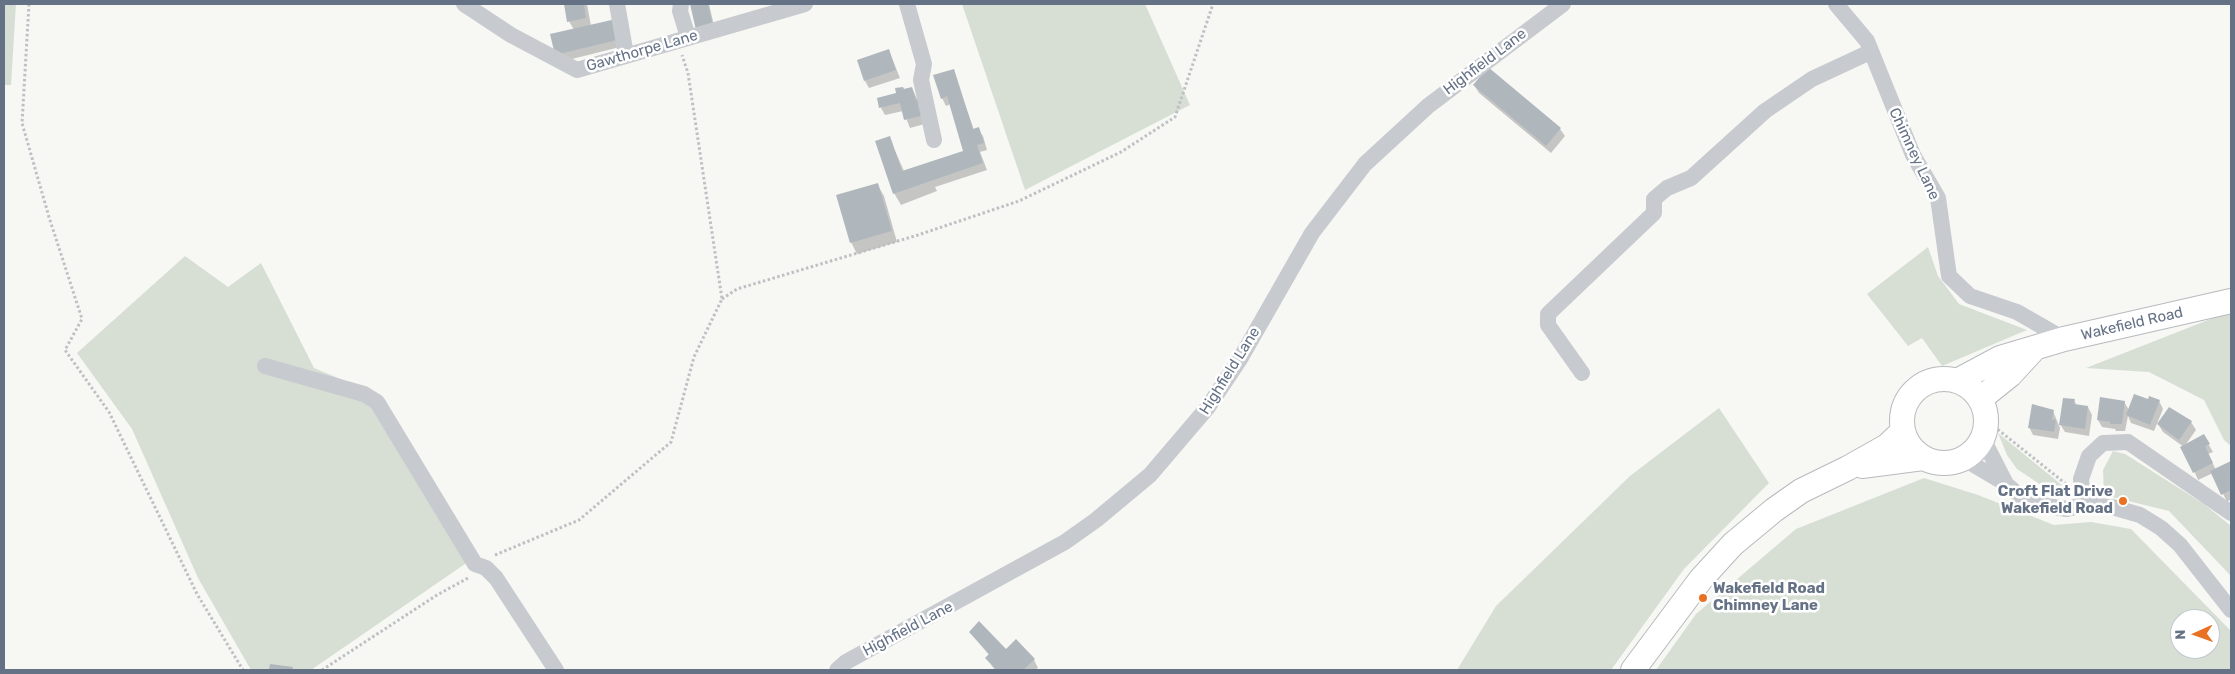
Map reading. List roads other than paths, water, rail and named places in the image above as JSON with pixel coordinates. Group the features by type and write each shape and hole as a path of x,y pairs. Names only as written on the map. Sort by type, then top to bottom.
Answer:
{"highway":[{"name":"Wakefield Road","path":"1903,431 1902,418 1905,406 1911,395 1921,386 1938,380 1957,381 2000,358 2064,339 2230,304"},
{"name":"Wakefield Road","path":"1964,459 1975,450 1983,419 2010,374 2034,349"},
{"path":"1957,381 1974,391 1983,419"},
{"path":"1632,670 1701,579 1733,544 1774,510 1801,491 1887,446 1903,431 1914,451 1923,458"},
{"path":"1848,468 1923,458 1943,463 1964,459"}],"street":[{"name":"Gawthorpe Lane","path":"464,4 511,35 576,70 805,4"},
{"path":"616,4 626,55"},
{"path":"681,4 683,39"},
{"path":"907,4 924,64 921,80 934,140"},
{"name":"Highfield Lane","path":"837,670 846,662 1065,542 1096,520 1150,475 1208,408 1240,359 1312,233 1329,208 1365,164 1428,106 1563,4"},
{"name":"Chimney Lane","path":"1836,4 1867,41 1912,155 1938,198 1949,276 1970,296 2018,312 2064,339"},
{"path":"1582,373 1548,325 1548,314 1654,213 1654,199 1667,188 1691,178 1765,111 1812,79 1870,52"},
{"path":"265,366 364,394 377,402 475,564 486,568 496,578 556,670"},
{"path":"1983,419 2006,484"},
{"path":"2082,501 2081,479 2089,456 2103,443 2128,442 2231,512"},
{"path":"1964,459 2006,484 2020,496 2041,505 2067,509 2082,501 2140,515 2161,528 2180,545 2231,610"}],"place":[{"name":"Croft Flat Drive Wakefield Road","path":"2123,501"},
{"name":"Wakefield Road Chimney Lane","path":"1703,598"}]}
